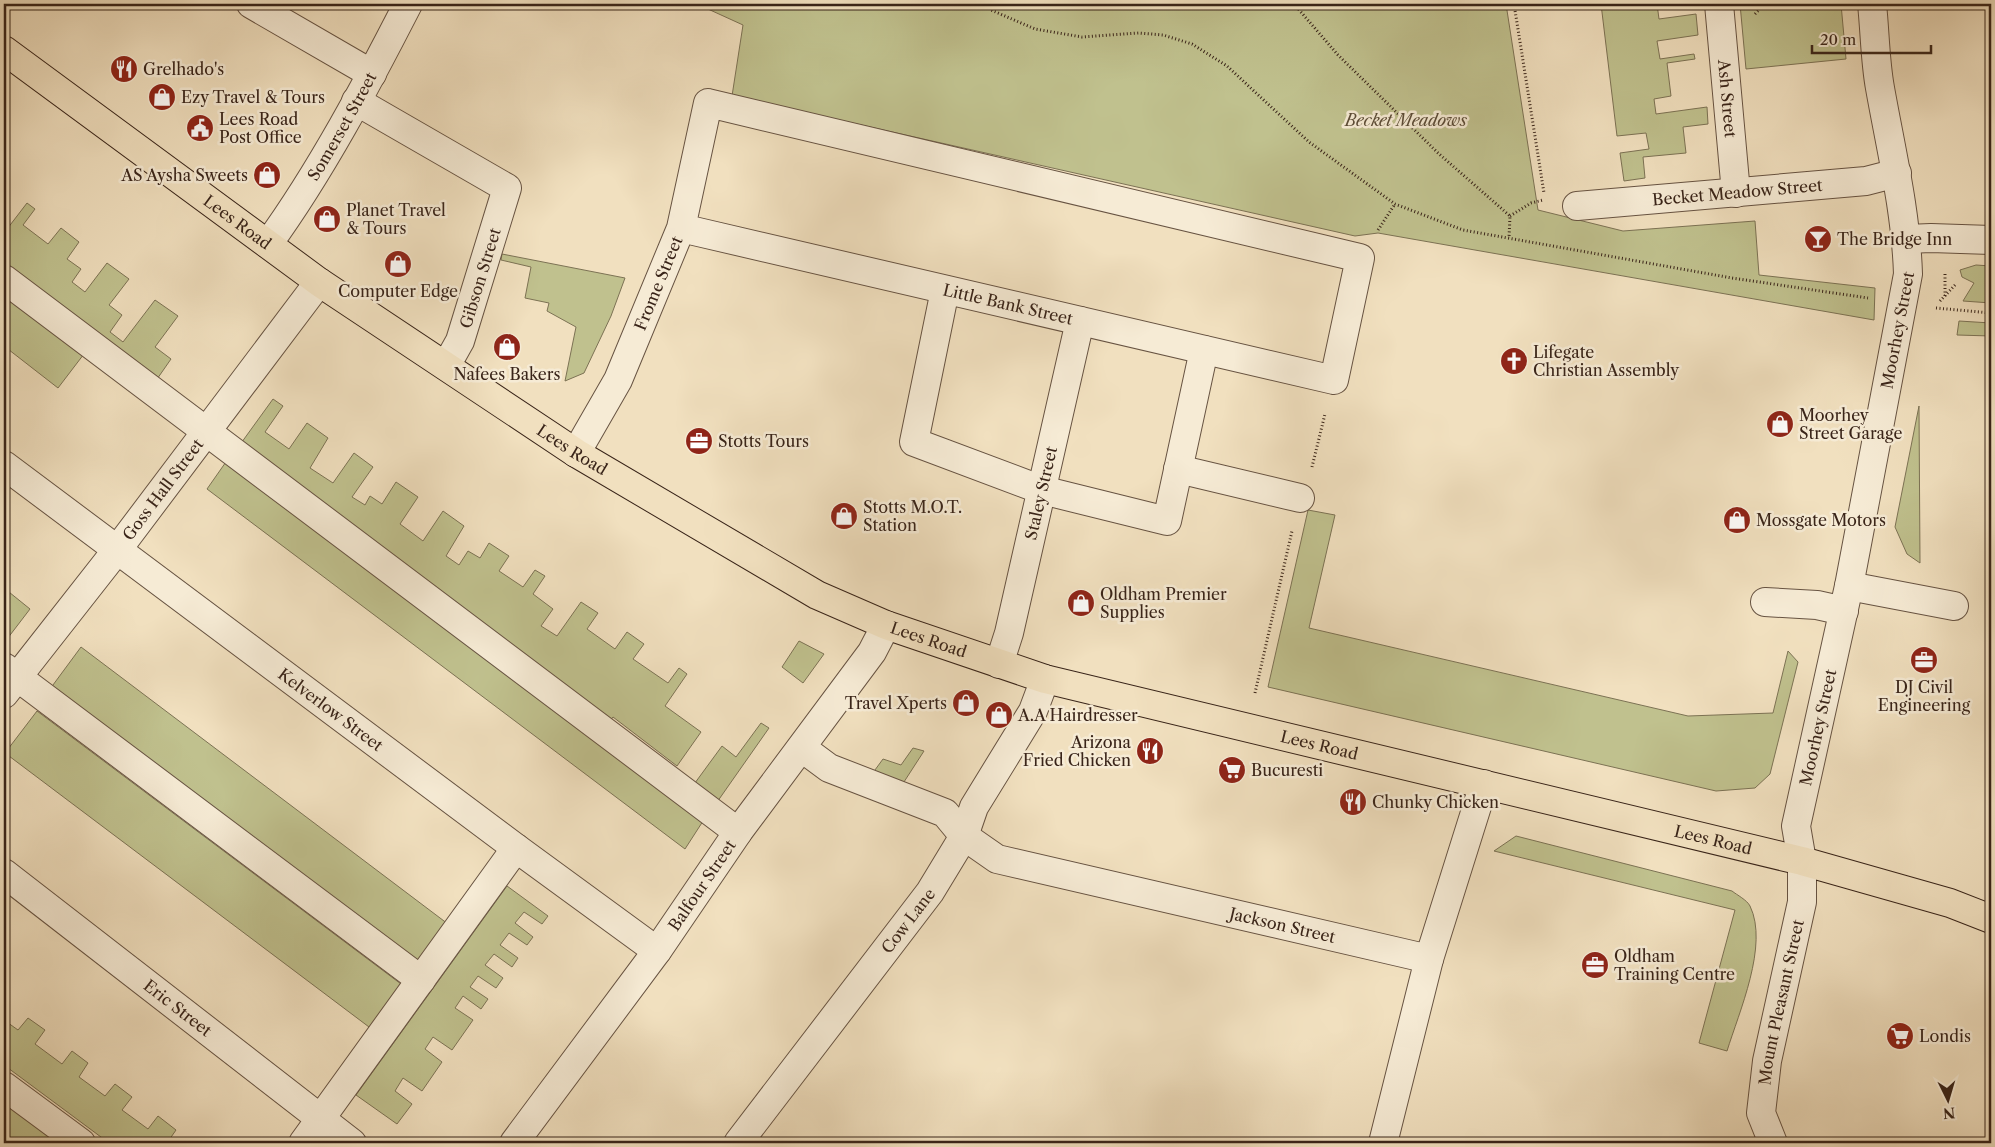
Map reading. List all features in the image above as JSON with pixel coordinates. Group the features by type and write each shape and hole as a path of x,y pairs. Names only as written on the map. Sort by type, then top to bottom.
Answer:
{"main road":[{"name":"Lees Road","path":"4,50 320,282 576,453 817,595 886,625 998,664 1045,678 1802,861 1950,903 1991,920"}],"street":[{"path":"251,4 372,74"},
{"name":"Somerset Street","path":"268,244 288,216 372,74 408,4"},
{"name":"Ash Street","path":"1719,4 1736,193"},
{"name":"Moorhey Street","path":"1802,861 1796,826 1847,598 1908,274 1907,239 1897,173 1880,86 1872,4"},
{"name":"Gibson Street","path":"356,101 507,188 460,341 446,366"},
{"name":"Frome Street","path":"576,453 618,380 682,228 708,103 1360,258 1334,380"},
{"name":"Becket Meadow Street","path":"1577,206 1866,181 1897,173"},
{"name":"Little Bank Street","path":"682,228 1334,380"},
{"path":"1907,239 1991,240"},
{"path":"4,279 738,832"},
{"name":"Goss Hall Street","path":"8,680 117,550 320,282"},
{"path":"945,290 914,442 1042,490 1167,521 1204,350"},
{"name":"Staley Street","path":"998,664 1009,634 1080,321"},
{"name":"Kelverlow Street","path":"4,465 516,848 657,951"},
{"path":"1178,469 1300,498"},
{"path":"1766,602 1817,605 1847,598 1954,606"},
{"name":"Balfour Street","path":"514,1143 657,951 738,832 872,652 886,625"},
{"name":"Cow Lane","path":"738,1143 930,892 964,836 974,807 1033,711 1045,678"},
{"path":"8,680 421,980"},
{"name":"Jackson Street","path":"802,748 829,768 946,813 964,836 997,859 1429,959"},
{"path":"1383,1143 1429,959 1484,784"},
{"path":"302,1143 516,848"},
{"name":"Mount Pleasant Street","path":"1773,1143 1761,1113 1767,1061 1800,918 1802,861"},
{"name":"Eric Street","path":"4,873 352,1143"},
{"path":"4,1086 81,1143"}],"path":[{"path":"984,4 991,10 1035,29 1082,36 1138,33 1164,35 1192,44 1227,66 1309,142 1395,204 1463,230 1732,278 1874,298"},
{"path":"1294,4 1338,55 1438,153 1510,216"},
{"path":"1514,4 1544,193"},
{"path":"1510,216 1531,203 1544,200"},
{"path":"1509,238 1510,216"},
{"path":"1956,284 1934,308 1991,313"},
{"path":"1255,694 1300,498 1306,491 1334,380"}],"green space":[{"name":"Becket Meadows","path":"697,4 1506,4 1538,210 1623,231 1755,221 1759,275 1875,288 1874,320 1378,233 1355,236 732,96 743,25"},
{"path":"1601,4 1657,4 1659,19 1696,14 1698,35 1657,41 1660,59 1694,54 1695,59 1667,63 1671,96 1654,99 1656,114 1707,107 1708,124 1683,127 1686,153 1643,157 1645,178 1624,181 1620,153 1649,149 1646,133 1617,136"},
{"path":"1740,4 1841,4 1846,59 1746,69"},
{"path":"27,203 35,209 23,225 48,244 61,228 79,242 67,259 81,269 72,282 85,292 107,263 129,279 109,305 122,315 110,332 123,342 155,300 178,316 155,347 171,359 155,382 4,269 4,233"},
{"path":"502,254 625,278 611,316 584,373 565,381 576,327 547,311 549,303 525,298 531,267 501,260"},
{"path":"1976,265 1991,266 1991,303 1963,301 1974,283 1962,277 1960,270"},
{"path":"4,288 87,350 58,388 4,346"},
{"path":"1959,321 1991,323 1991,336 1957,335"},
{"path":"273,399 283,406 265,432 289,449 307,423 328,438 310,468 333,483 354,453 373,467 352,497 365,505 370,496 382,504 396,482 418,497 400,524 423,541 443,511 464,526 446,556 459,565 468,551 480,558 489,543 509,556 499,571 523,587 535,570 545,576 533,594 553,609 541,626 557,636 581,602 598,613 587,629 615,649 627,632 644,644 633,659 668,683 679,668 687,674 665,706 701,732 677,766 613,717 610,721 239,446"},
{"path":"1919,406 1920,563 1907,554 1895,527"},
{"path":"228,459 705,818 685,849 207,489"},
{"path":"1308,510 1335,515 1309,628 1688,716 1773,713 1788,651 1798,662 1770,774 1755,788 1716,791 1268,687"},
{"path":"4,588 30,609 4,643"},
{"path":"799,641 824,654 803,683 782,667"},
{"path":"81,647 448,924 416,965 50,689"},
{"path":"37,711 409,990 377,1033 5,753"},
{"path":"761,723 769,728 715,805 692,787 722,746 736,757"},
{"path":"913,748 924,751 902,785 872,774 883,759 901,765"},
{"path":"1516,836 1732,891 1747,902 1755,922 1754,959 1745,998 1727,1051 1699,1043 1735,910 1494,851"},
{"path":"507,886 548,916 542,924 524,912 515,923 533,937 527,945 509,933 500,945 518,958 512,967 494,954 485,965 503,978 496,988 478,976 470,987 488,999 481,1009 463,996 455,1008 473,1020 452,1050 433,1037 425,1049 442,1062 422,1091 403,1078 395,1091 412,1104 397,1124 356,1095"},
{"path":"28,1018 45,1030 35,1044 62,1064 72,1051 88,1063 79,1077 105,1096 115,1084 132,1097 122,1110 148,1129 158,1116 176,1130 167,1143 109,1143 4,1065 4,1020 18,1030"},
{"path":"4,1097 64,1143 4,1143"}],"place":[{"name":"Grelhado's","path":"124,69"},
{"name":"Ezy Travel & Tours","path":"162,97"},
{"name":"Lees Road Post Office","path":"200,128"},
{"name":"AS Aysha Sweets","path":"267,175"},
{"name":"Planet Travel & Tours","path":"327,219"},
{"name":"The Bridge Inn","path":"1818,239"},
{"name":"Computer Edge","path":"398,264"},
{"name":"Nafees Bakers","path":"507,347"},
{"name":"Lifegate Christian Assembly","path":"1514,361"},
{"name":"Moorhey Street Garage","path":"1780,424"},
{"name":"Stotts Tours","path":"699,441"},
{"name":"Stotts M.O.T. Station","path":"844,516"},
{"name":"Mossgate Motors","path":"1737,520"},
{"name":"Oldham Premier Supplies","path":"1081,603"},
{"name":"DJ Civil Engineering","path":"1924,660"},
{"name":"Travel Xperts","path":"966,703"},
{"name":"A.A Hairdresser","path":"999,715"},
{"name":"Arizona Fried Chicken","path":"1150,751"},
{"name":"Bucuresti","path":"1232,770"},
{"name":"Chunky Chicken","path":"1353,802"},
{"name":"Oldham Training Centre","path":"1595,965"},
{"name":"Londis","path":"1900,1036"}]}
